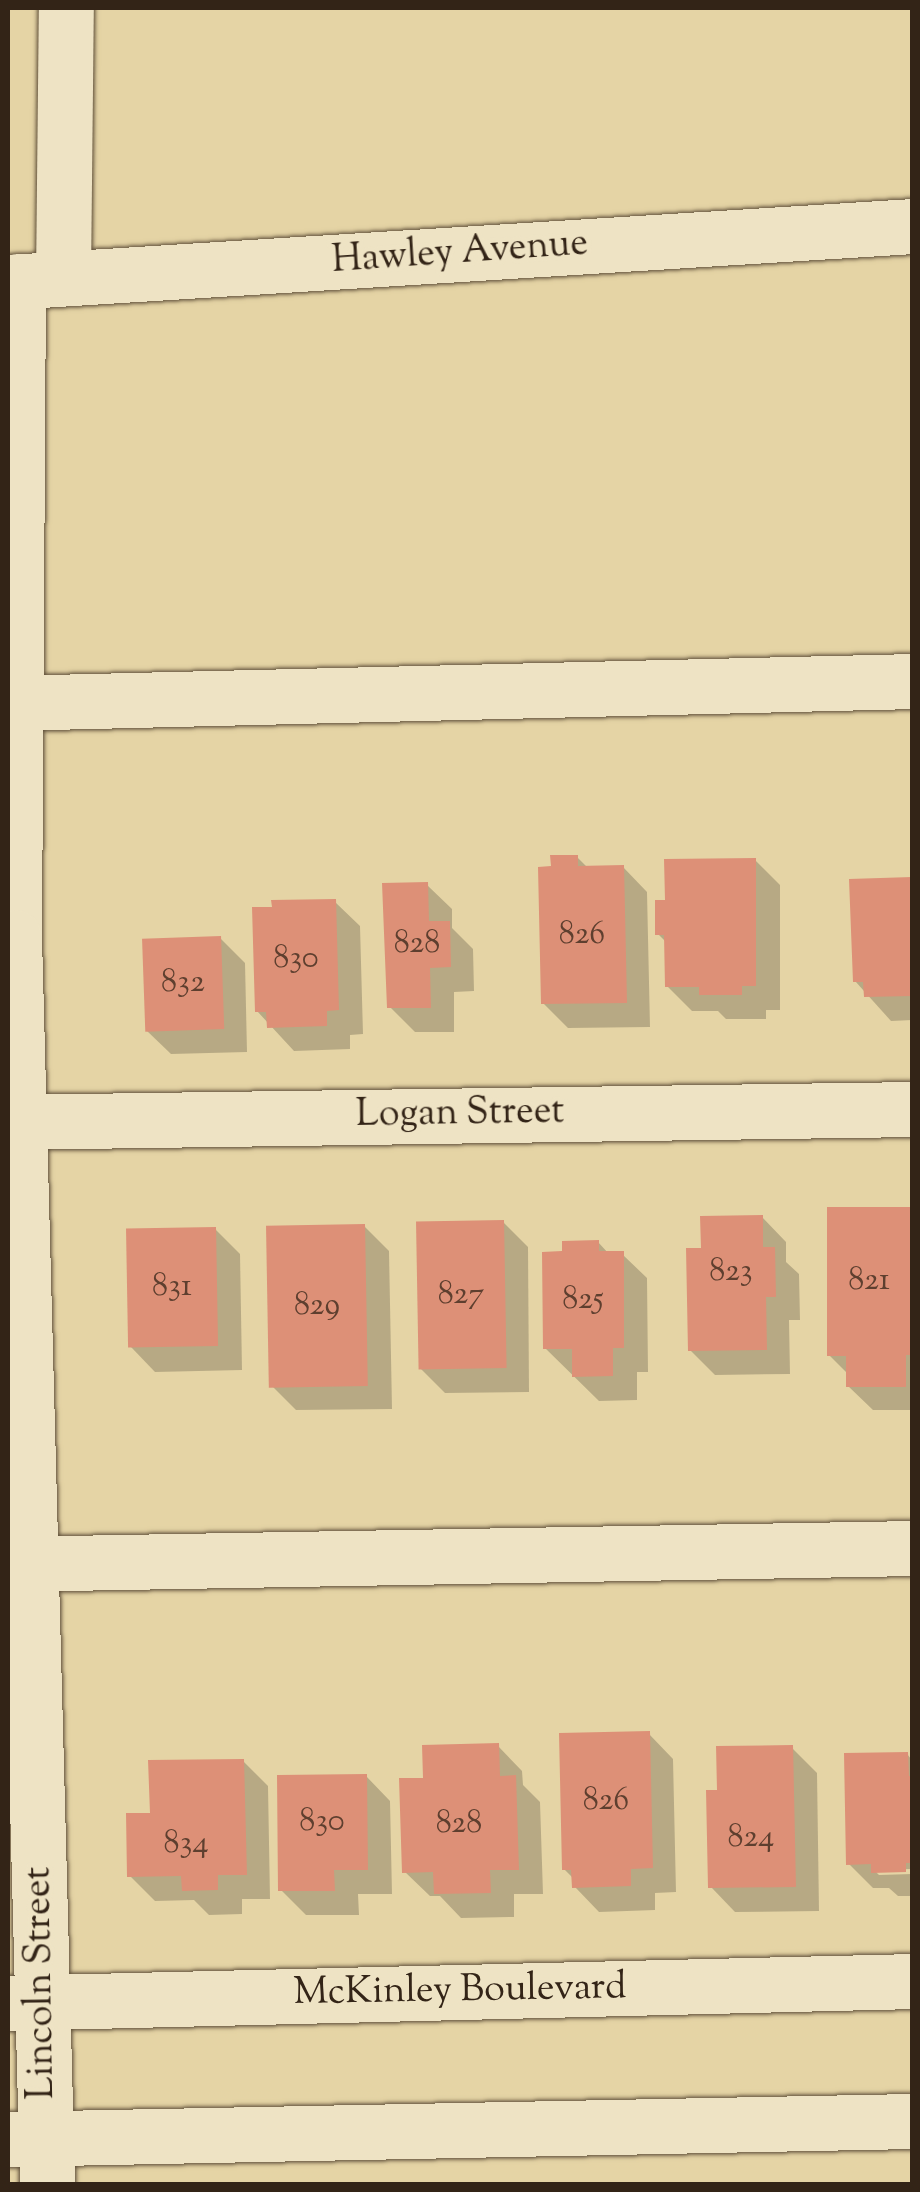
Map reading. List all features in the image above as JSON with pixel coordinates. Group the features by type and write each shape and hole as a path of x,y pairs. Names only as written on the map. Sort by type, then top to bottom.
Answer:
{"street":[{"name":"Lincoln Street","path":"34,2154 25,2003 11,703 30,281 66,8"},
{"name":"Hawley Avenue","path":"30,281 912,226"},
{"path":"11,703 912,681"},
{"name":"Logan Street","path":"13,1122 912,1108"},
{"path":"19,1564 912,1548"},
{"name":"McKinley Boulevard","path":"25,2003 912,1981"},
{"path":"34,2154 912,2121"}],"building":[{"path":"550,855 578,855 578,866 624,865 627,1003 541,1004 538,867 551,866"},
{"path":"756,858 756,986 742,986 742,995 699,995 699,987 665,987 664,935 655,935 655,900 665,900 664,859"},
{"path":"912,877 912,996 864,997 863,982 853,982 849,879"},
{"path":"428,882 429,921 450,921 451,967 430,968 431,1008 387,1008 382,883"},
{"path":"336,899 339,1010 327,1011 327,1026 267,1028 266,1012 255,1012 252,907 272,907 271,900"},
{"path":"221,936 224,1029 145,1032 142,939"},
{"path":"827,1207 911,1207 912,1355 906,1355 906,1387 846,1387 846,1356 827,1356"},
{"path":"763,1215 763,1247 775,1247 776,1297 766,1297 767,1350 688,1351 686,1248 701,1248 700,1216"},
{"path":"504,1220 507,1368 419,1370 416,1222"},
{"path":"365,1224 368,1386 269,1388 266,1226"},
{"path":"216,1227 218,1346 128,1348 126,1229"},
{"path":"599,1240 599,1251 624,1251 624,1348 613,1348 613,1376 572,1377 572,1349 543,1349 542,1252 562,1251 562,1241"},
{"path":"650,1731 653,1868 631,1869 631,1886 572,1888 571,1870 562,1870 559,1733"},
{"path":"499,1743 500,1776 516,1775 519,1870 490,1870 491,1893 434,1894 433,1872 402,1873 399,1778 423,1778 422,1745"},
{"path":"793,1745 796,1887 708,1888 706,1790 717,1790 716,1746"},
{"path":"908,1752 912,1776 912,1863 906,1863 906,1872 871,1873 871,1864 846,1865 844,1753"},
{"path":"244,1759 247,1875 218,1875 218,1890 182,1891 181,1876 127,1877 126,1813 150,1813 148,1760"},
{"path":"367,1774 368,1870 334,1870 335,1891 278,1891 277,1775"}]}
